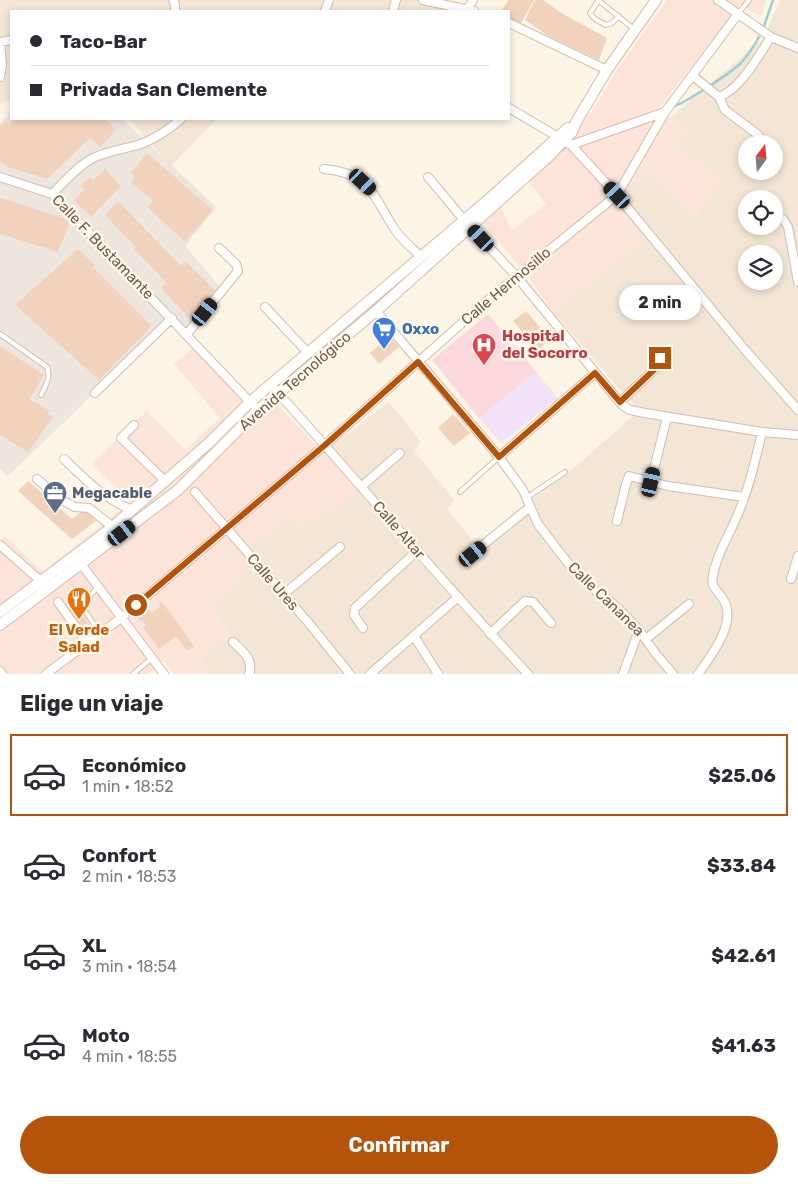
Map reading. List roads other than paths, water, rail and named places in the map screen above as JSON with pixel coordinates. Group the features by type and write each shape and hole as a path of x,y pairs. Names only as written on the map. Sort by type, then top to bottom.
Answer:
{"main road":[{"name":"Avenida Tecnológico","path":"0,625 50,588 113,527 210,442 250,402 274,389 376,311 466,223 561,142 576,122 607,70 656,0"},
{"name":"Avenida Tecnológico","path":"0,612 41,581 79,560 178,490 258,410 274,389 308,353 421,257 466,223"}],"street":[{"path":"423,0 466,10"},
{"path":"718,0 771,37 798,48"},
{"name":"Calle Hermosillo","path":"46,674 121,618 325,445 489,299 617,195 665,112 738,14"},
{"path":"510,24 607,70"},
{"path":"719,97 727,94 736,86 771,37"},
{"path":"0,42 2,65 0,77"},
{"path":"2,65 10,63"},
{"path":"693,76 719,97 725,110 758,135"},
{"path":"510,109 561,142 617,195 746,351 798,410"},
{"path":"561,142 665,112"},
{"path":"52,194 79,168 92,159 109,151 140,144 155,137 179,121"},
{"path":"324,169 337,170 363,182 375,195 392,226 404,242 421,257"},
{"name":"Calle F. Bustamante","path":"0,177 52,194 258,410"},
{"path":"428,177 466,223 517,277 620,402 630,410 762,432 798,435"},
{"path":"783,220 786,222 795,249 798,282"},
{"path":"187,334 238,271 236,264 219,248"},
{"path":"265,307 308,353"},
{"name":"Calle Cananea","path":"376,311 499,457 522,490 538,524 571,567 639,630 673,674"},
{"path":"95,393 172,318"},
{"path":"620,402 659,365 661,361 658,354"},
{"path":"499,457 595,373"},
{"name":"Calle Altar","path":"274,389 362,486 457,598 528,674"},
{"path":"651,482 667,417"},
{"path":"134,425 121,438 165,481"},
{"path":"698,674 712,655 724,632 727,621 725,604 714,588 712,579 717,562 744,497 762,432"},
{"path":"362,486 400,453"},
{"path":"64,459 102,494 110,500 132,510"},
{"path":"617,521 629,476 668,486 744,497"},
{"path":"37,479 62,500 75,507 89,508 113,527"},
{"name":"Calle Ures","path":"195,492 284,594 350,674"},
{"path":"473,554 530,507"},
{"path":"0,545 50,588"},
{"path":"284,594 340,547"},
{"path":"363,628 354,615 355,608 417,551"},
{"path":"791,579 798,556"},
{"path":"79,560 164,674"},
{"path":"370,674 457,598"},
{"path":"490,634 525,601 532,602 551,622"},
{"path":"58,602 87,643"},
{"path":"646,639 689,604"},
{"path":"624,674 639,630"},
{"path":"414,636 438,674"},
{"path":"233,642 250,661 249,674"},
{"path":"0,670 2,674"}],"lane":[{"path":"618,16 612,23 606,25 592,17 590,13 599,0 635,30"},
{"path":"738,14 749,0"},
{"path":"0,334 47,366 49,378 41,395"},
{"path":"460,492 499,457"},
{"path":"526,498 565,472"},
{"path":"98,587 85,601 83,608 100,633"},
{"path":"133,674 152,658"}],"waterway":[{"path":"764,26 773,0"},
{"path":"672,107 697,94 741,63 759,37"},
{"path":"559,152 568,145"},
{"path":"365,314 378,303"}],"place":[{"name":"Oxxo","path":"384,350"},
{"name":"Hospital del Socorro","path":"484,366"},
{"name":"Megacable","path":"55,514"},
{"name":"El Verde Salad","path":"79,620"}]}
